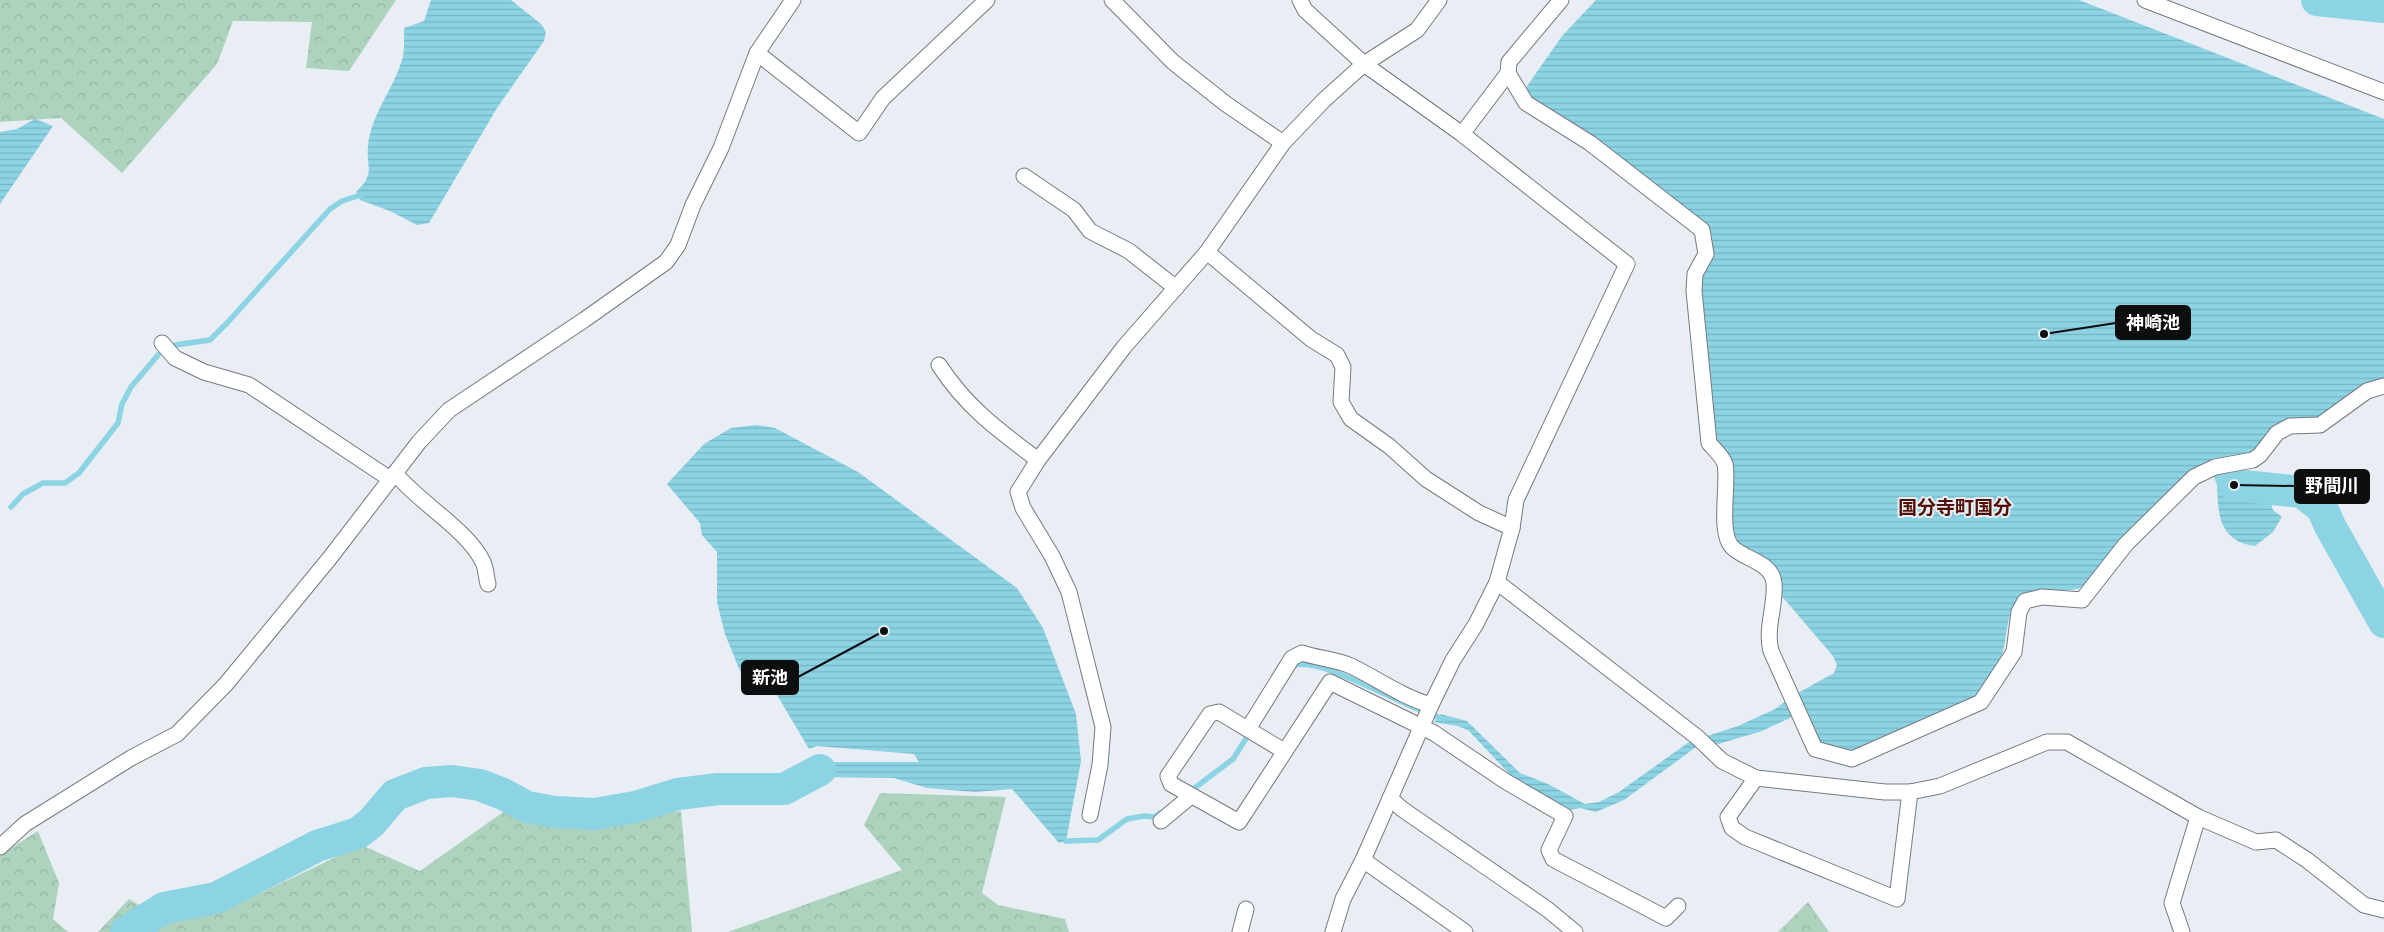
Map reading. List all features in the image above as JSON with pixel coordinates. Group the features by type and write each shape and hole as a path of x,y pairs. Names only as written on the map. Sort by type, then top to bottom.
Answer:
{"street":[{"path":"0,848 26,824 131,758 177,734 226,684 329,559 419,442 450,410 666,262 678,245 693,205 722,148 757,53 793,0"},
{"path":"757,53 859,133 883,98 986,0"},
{"path":"1112,0 1173,62 1226,104 1283,143"},
{"path":"1300,0 1305,10 1364,64 1462,134 1627,264 1516,500 1512,528 1496,582 1476,624 1453,660 1363,860 1343,899 1338,930"},
{"path":"1090,815 1100,765 1103,727 1069,592 1052,556 1023,508 1018,492 1038,460 1124,347 1207,252 1283,143 1324,100 1364,64 1417,30 1439,0"},
{"path":"1462,134 1508,73 1509,62 1561,0"},
{"path":"2145,0 2384,92"},
{"path":"1508,73 1526,104 1590,143 1702,230 1706,254 1695,274 1694,291 1710,443 1724,463 1726,534 1732,546 1765,567 1771,574 1774,584 1768,639 1815,749 1852,759 1980,702 2014,652 2019,612 2025,601 2042,597 2082,600 2126,544 2194,477 2215,467 2245,462 2260,455 2277,433 2290,426 2320,425 2367,391 2384,386"},
{"path":"1024,176 1074,210 1090,231 1129,251 1176,288"},
{"path":"1207,252 1311,339 1337,354 1343,367 1341,402 1351,419 1389,446 1426,480 1479,513 1512,528"},
{"path":"162,343 174,358 204,372 249,385 392,476 465,538 483,562 488,584"},
{"path":"939,365 953,386 982,418 1038,460"},
{"path":"1496,582 1697,737 1722,761 1756,778 1885,792 1910,792 1940,786 2047,742 2067,742 2198,817 2256,842 2276,840 2307,860 2364,905 2384,910"},
{"path":"1248,729 1292,658 1302,653 1321,660 1348,664 1417,701 1427,715 1434,732 1505,781 1565,816 1549,850 1553,859 1666,918 1678,906"},
{"path":"1284,751 1219,712 1210,714 1168,776 1171,784 1239,822 1330,682 1427,715"},
{"path":"1756,778 1728,817 1732,828 1745,837 1897,899 1910,792"},
{"path":"1160,821 1191,796"},
{"path":"1390,798 1402,809 1546,909 1575,932"},
{"path":"2182,932 2172,903 2198,817"},
{"path":"1363,860 1465,932"},
{"path":"1240,932 1246,909"}],"green space":[{"path":"0,0 396,0 349,71 306,68 312,22 233,21 217,64 122,173 61,118 0,122"},
{"path":"880,793 1006,797 982,893 998,905 1065,919 1069,932 728,932 902,870 864,825"},
{"path":"506,810 552,825 681,811 692,932 98,932 129,899 161,918 236,905 361,845 420,871"},
{"path":"38,831 59,883 53,919 68,932 0,932 0,855"},
{"path":"1808,902 1829,932 1778,932"}],"water":[{"path":"431,0 511,0 541,24 546,32 544,41 497,108 429,223 417,225 390,211 360,200 356,192 368,175 368,146 373,124 402,59 404,28 424,21"},
{"path":"1596,0 2079,0 2384,119 2384,379 2364,384 2326,417 2309,421 2256,453 2214,462 2086,585 2070,590 2036,590 2028,592 2021,597 2016,602 2010,615 2003,651 1998,665 1985,684 1969,701 1856,753 1820,744 1792,717 1762,731 1715,745 1696,747 1624,800 1596,812 1580,808 1570,810 1518,783 1468,730 1434,722 1440,714 1467,721 1520,773 1548,784 1585,804 1599,802 1619,792 1689,742 1738,726 1775,709 1796,694 1834,673 1837,665 1833,656 1737,544 1729,529 1715,443 1700,279 1712,250 1709,229 1540,106 1525,89 1562,36"},
{"path":"35,119 53,126 0,204 0,132 17,129"},
{"path":"757,425 775,428 858,472 1017,588 1043,628 1076,714 1081,761 1066,841 1059,843 1012,789 975,792 927,788 894,778 822,777 818,762 919,762 914,754 817,746 809,749 777,695 740,671 725,634 717,602 717,552 702,535 700,523 667,484 704,444 731,428"},
{"path":"2243,469 2263,478 2273,510 2282,517 2273,532 2255,546 2242,543 2232,537 2225,529 2219,509 2217,474"}],"waterway":[{"path":"2317,0 2384,7"},
{"path":"175,345 210,340 330,209 342,201 364,194"},
{"path":"11,507 23,494 43,483 65,483 79,473 118,423 122,404 131,387 158,355"},
{"path":"2230,474 2234,485 2302,492 2322,508 2330,526 2384,622"},
{"path":"1293,666 1306,665 1323,668 1343,675 1410,706 1444,719"},
{"path":"1188,793 1233,759 1250,732"},
{"path":"126,932 164,908 216,898 317,846 358,833 371,823 395,795 426,783 452,781 480,785 503,794 527,807 555,812 595,814 635,807 678,794 718,789 784,789 820,770"},
{"path":"1066,841 1098,840 1127,819 1144,816 1155,817 1160,813"}],"place":[{"name":"神崎池","path":"2044,334"},
{"name":"野間川","path":"2234,485"},
{"name":"新池","path":"884,631"}],"district":[{"name":"国分寺町国分","path":"1955,507"}]}
